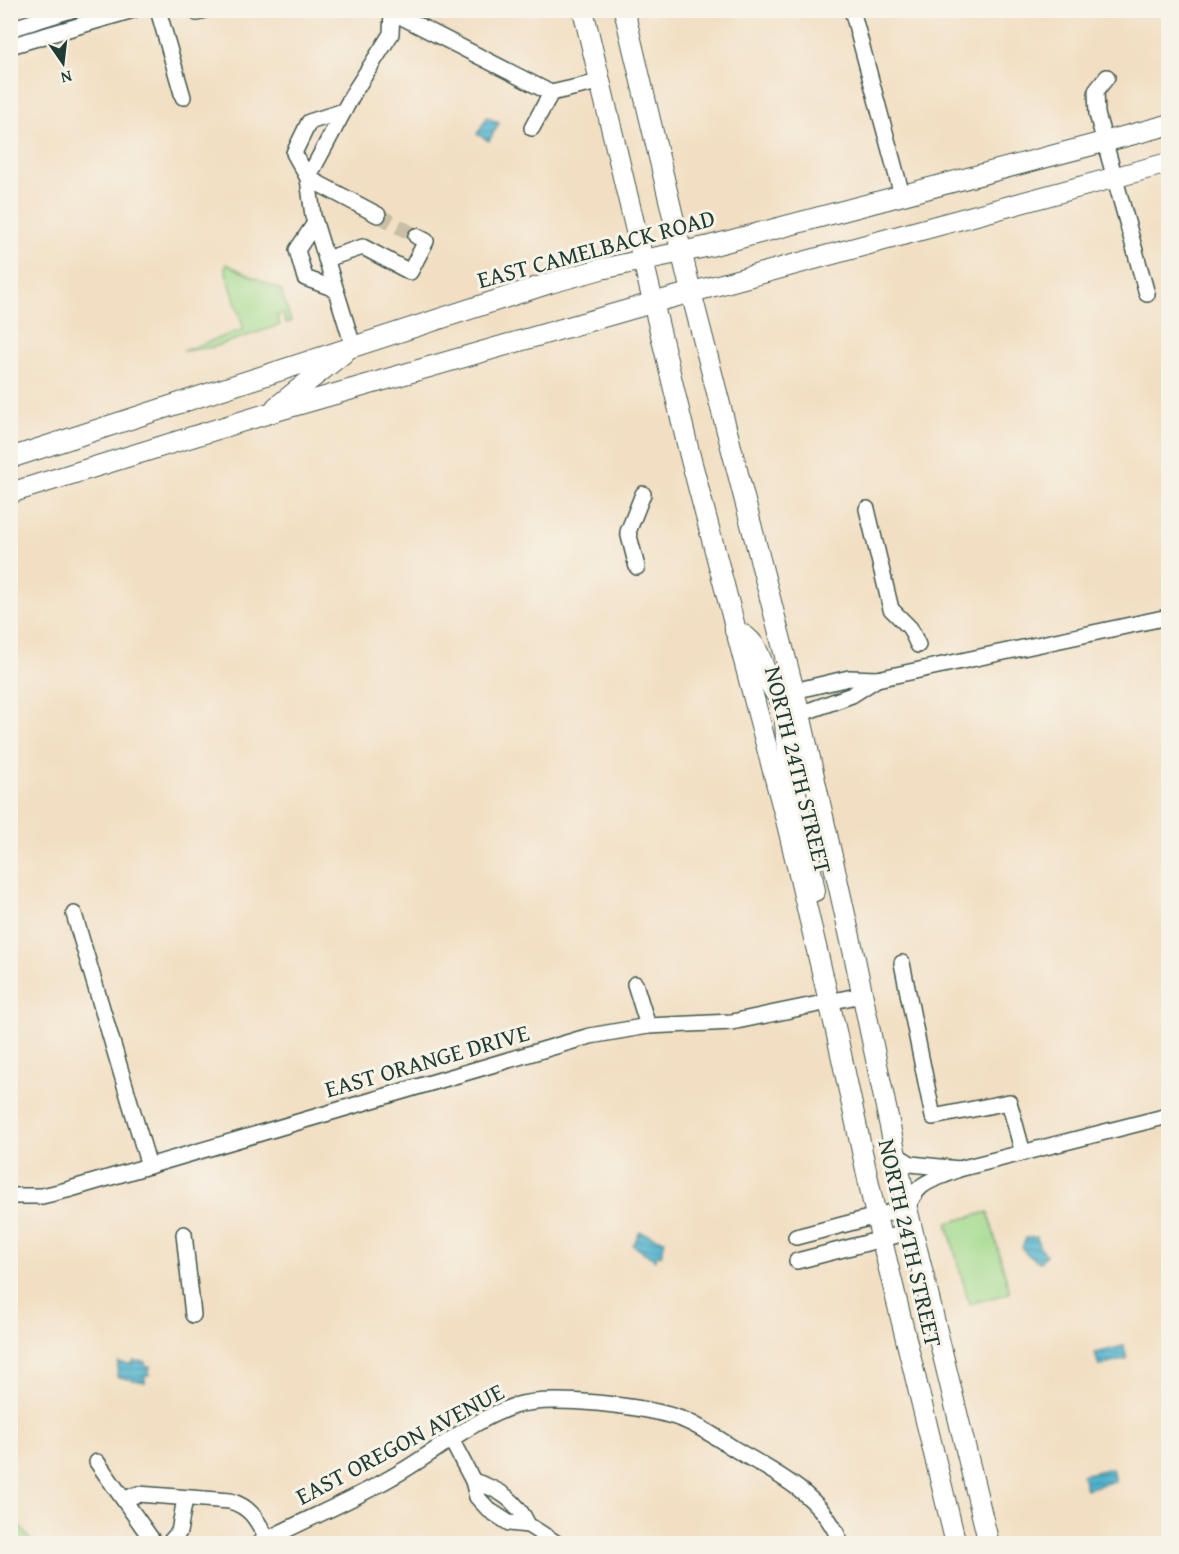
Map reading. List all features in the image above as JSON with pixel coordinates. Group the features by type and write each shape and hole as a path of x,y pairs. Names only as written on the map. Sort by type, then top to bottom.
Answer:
{"main road":[{"name":"NORTH 24TH STREET","path":"583,10 652,303 735,631 754,692 829,1003 881,1239 956,1544"},
{"name":"NORTH 24TH STREET","path":"624,10 691,292 794,704 862,995 907,1208 989,1544"},
{"name":"EAST CAMELBACK ROAD","path":"10,458 161,411 550,283 682,253 1168,125"},
{"path":"10,493 267,414 652,303 1168,163"},
{"path":"267,414 353,346"},
{"path":"735,631 744,634 756,645 769,686 794,704 785,728 788,753 832,971 829,1003"}],"street":[{"path":"10,29 71,10"},
{"path":"10,46 133,10"},
{"path":"159,10 183,97"},
{"path":"852,10 902,195"},
{"path":"308,178 344,111 391,34 392,11 551,93 599,82"},
{"path":"1107,77 1096,91 1096,114 1116,177 1147,294"},
{"path":"532,128 551,93"},
{"path":"344,111 309,122 294,153 308,178 315,223 353,346"},
{"path":"308,178 378,215"},
{"path":"315,223 297,250 305,278 335,288"},
{"path":"326,259 363,248 410,272 426,241 416,236"},
{"path":"637,567 628,532 643,494"},
{"path":"867,509 891,609 910,628 918,645"},
{"path":"794,704 849,678 877,679 1168,617"},
{"path":"794,704 833,704 877,679"},
{"path":"74,914 149,1166"},
{"path":"902,963 933,1117 1008,1101 1023,1153"},
{"path":"635,984 648,1026"},
{"name":"EAST ORANGE DRIVE","path":"10,1196 42,1196 590,1036 648,1026 732,1022 862,995"},
{"path":"796,1237 907,1208 914,1191 930,1181 959,1169 1168,1116"},
{"path":"896,1155 911,1164 959,1169"},
{"path":"797,1261 913,1231"},
{"path":"184,1234 193,1315"},
{"name":"EAST OREGON AVENUE","path":"262,1541 392,1478 492,1416 533,1401 554,1399 660,1414 684,1420 770,1469 813,1500 825,1512 841,1544"},
{"path":"452,1441 473,1481 477,1497 489,1510 508,1523 528,1525 558,1544"},
{"path":"98,1462 155,1544"},
{"path":"473,1481 503,1492 521,1509 528,1525"},
{"path":"125,1499 138,1494 243,1505 253,1514 262,1541"},
{"path":"168,1544 179,1532 185,1498"}],"green space":[{"path":"226,264 281,290 291,322 286,323 283,314 277,315 280,325 214,347 183,351 244,329 225,269"},
{"path":"988,1212 1010,1293 969,1304 947,1223"},
{"path":"11,1515 33,1543 11,1543"}],"water":[{"path":"487,117 499,123 489,141 477,134"},
{"path":"640,1232 665,1241 661,1256 658,1254 655,1260 633,1245"},
{"path":"1037,1237 1039,1246 1046,1255 1040,1262 1026,1254 1022,1247 1026,1238"},
{"path":"1124,1346 1127,1359 1099,1366 1095,1353"},
{"path":"133,1361 145,1362 145,1366 150,1366 149,1375 145,1375 145,1382 117,1377 118,1363 133,1364"},
{"path":"1112,1468 1115,1481 1086,1489 1082,1475"}],"tunnel":[{"path":"378,215 416,236"}]}
